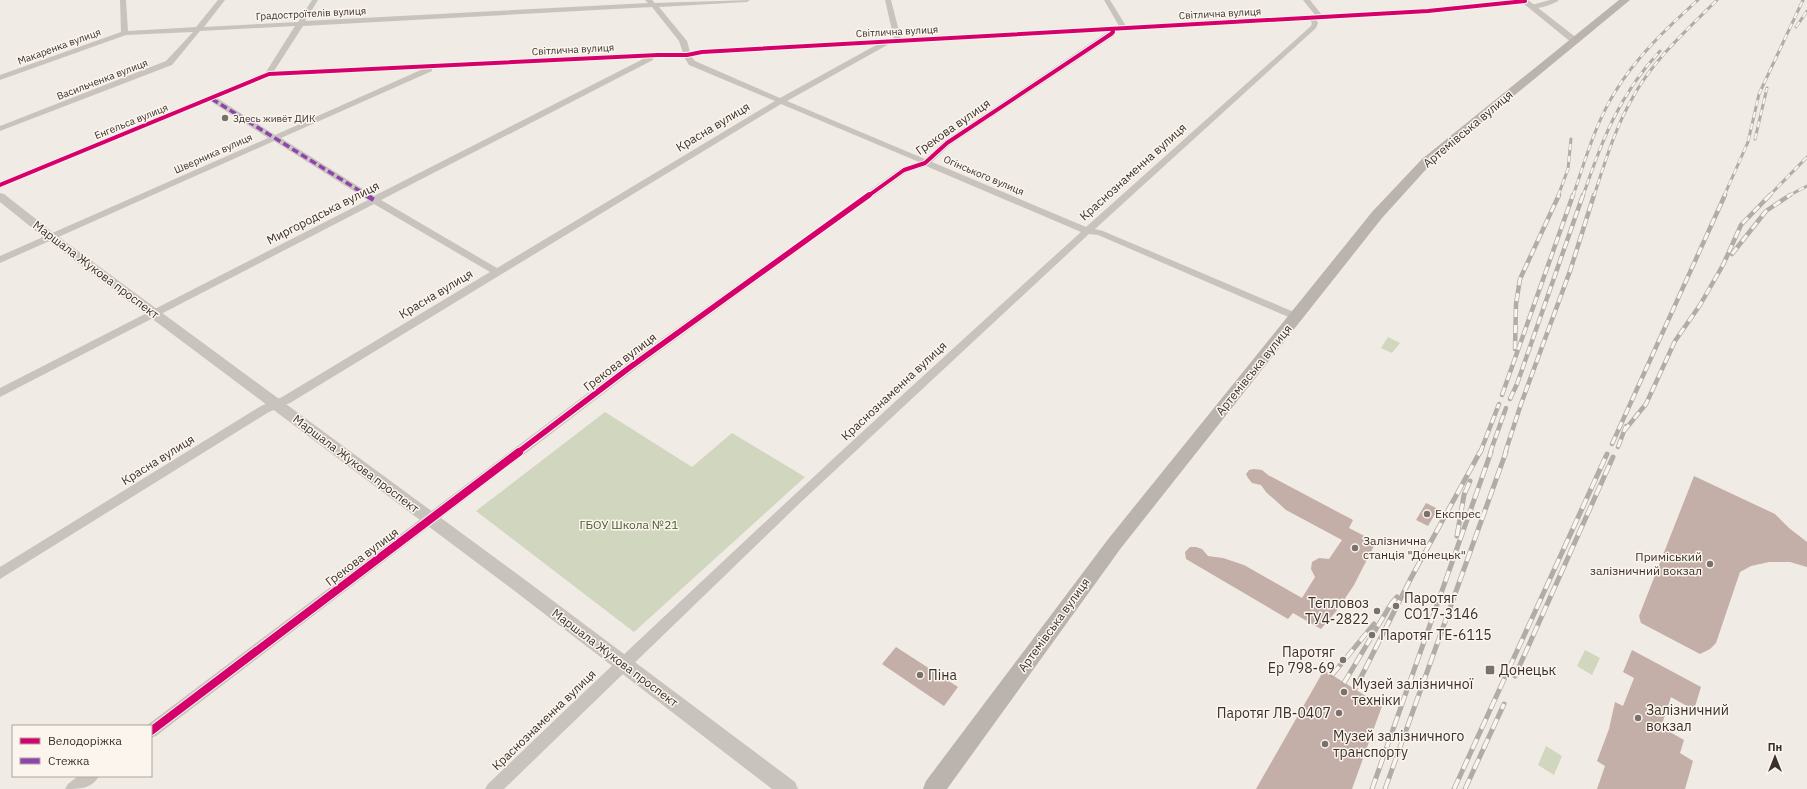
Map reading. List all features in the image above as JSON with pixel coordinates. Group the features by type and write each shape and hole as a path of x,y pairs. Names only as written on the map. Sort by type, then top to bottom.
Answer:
{"main road":[{"name":"Артемівська вулиця","path":"934,789 1115,544 1377,215 1426,162 1625,0"}],"street":[{"path":"123,0 125,33"},
{"name":"Васильченка вулиця","path":"0,129 169,64 222,0"},
{"path":"269,74 315,0"},
{"name":"Градостроїтелiв вулиця","path":"125,33 651,2 747,0"},
{"path":"888,0 893,41"},
{"path":"1107,0 1124,29"},
{"path":"1306,0 1317,18"},
{"path":"1526,2 1545,4 1556,0"},
{"path":"651,2 683,42 688,50 687,56"},
{"path":"1526,2 1575,41"},
{"name":"Світлична вулиця","path":"269,74 658,55 687,56 702,52 1317,18 1428,11 1526,2"},
{"name":"Краснознаменна вулиця","path":"493,789 622,663 810,485 1087,231 1314,27 1317,18"},
{"name":"Грекова вулиця","path":"152,730 639,361 904,170 911,166 926,162 947,143 1111,34 1113,32 1112,29"},
{"name":"Макаренка вулиця","path":"0,78 125,33"},
{"name":"Красна вулиця","path":"0,574 265,409 276,404 497,272 782,100 893,41"},
{"name":"Миргородська вулиця","path":"0,393 636,64 658,55"},
{"name":"Огінського вулиця","path":"687,56 692,63 1087,231 1100,233 1297,317"},
{"name":"Шверника вулиця","path":"0,260 436,66"},
{"name":"Енгельса вулиця","path":"0,185 212,99 269,74"},
{"path":"212,99 374,200 497,272"},
{"name":"Маршала Жукова проспект","path":"0,196 51,237 430,519 788,789"},
{"path":"73,789 89,777"}],"green space":[{"path":"1388,337 1400,343 1392,353 1381,348"},
{"name":"ГБОУ Школа №21","path":"605,412 692,467 732,433 805,477 634,632 476,511"},
{"path":"1585,650 1600,658 1592,675 1577,666"},
{"path":"1546,746 1562,756 1554,775 1538,765"}],"building":[{"name":"Залізнична станція \"Донецьк\"","path":"1249,470 1262,470 1268,475 1353,520 1349,528 1376,542 1354,585 1338,609 1321,629 1293,613 1288,619 1186,559 1185,552 1190,547 1202,549 1208,556 1223,558 1244,565 1302,598 1315,577 1311,569 1312,562 1319,558 1329,559 1342,540 1286,510 1266,492 1261,485 1252,483 1246,474"},
{"name":"Приміський залізничний вокзал","path":"1694,476 1775,514 1789,528 1807,542 1807,567 1790,562 1769,562 1751,566 1740,572 1716,643 1710,649 1700,654 1641,623 1639,616"},
{"name":"Експрес","path":"1426,503 1438,509 1428,526 1416,520"},
{"name":"Піна","path":"896,647 958,687 944,706 882,664"},
{"name":"Залізничний вокзал","path":"1632,650 1701,687 1694,710 1671,697 1661,727 1684,740 1680,753 1693,761 1685,789 1597,789 1605,766 1597,761 1609,729 1615,702 1623,706 1634,678 1623,672"},
{"name":"Музей залізничного транспорту","path":"1324,670 1382,706 1352,789 1256,789"}],"railway":[{"path":"1573,196 1596,130 1615,92 1643,54 1698,0"},
{"path":"1594,196 1616,133 1641,83 1661,58 1717,0"},
{"path":"1724,196 1748,142 1759,94 1803,0"},
{"path":"1796,27 1807,11"},
{"path":"1583,196 1597,156 1613,119 1633,84 1660,51"},
{"path":"1755,139 1767,88"},
{"path":"1558,196 1568,169 1571,139"},
{"path":"1769,196 1807,157"},
{"path":"1788,196 1807,186"},
{"path":"1515,349 1516,304 1520,279 1559,195"},
{"path":"1502,395 1573,195"},
{"path":"1510,399 1517,384 1583,195"},
{"path":"1505,453 1521,404 1570,271 1594,195"},
{"path":"1612,444 1725,195"},
{"path":"1624,431 1646,404 1675,341 1700,305 1723,265 1741,225 1770,195"},
{"path":"1732,254 1766,211 1790,195"},
{"path":"1482,449 1480,453 1499,404"},
{"path":"1490,453 1506,408"},
{"path":"1624,431 1626,426"},
{"path":"1618,447 1624,431"},
{"path":"1355,689 1411,578 1480,452"},
{"path":"1372,789 1491,452"},
{"path":"1385,789 1506,452"},
{"path":"1454,789 1607,454"},
{"path":"1515,676 1613,457"},
{"path":"1457,536 1464,495 1470,481"},
{"path":"1344,683 1391,604 1397,597"},
{"path":"1332,675 1374,624"},
{"path":"1465,789 1504,704"}],"marked path":[{"path":"212,99 374,200"}],"cycle path":[{"path":"0,185 269,74 658,55 687,55 702,52 1428,11 1525,1"},
{"path":"152,730 629,368 904,170 925,163 947,143 1111,34 1113,32 1112,29"}],"place":[{"name":"Здесь живёт ДИК","path":"225,118"},
{"name":"Експрес","path":"1427,514"},
{"name":"Залізнична станція \"Донецьк\"","path":"1355,548"},
{"name":"Приміський залізничний вокзал","path":"1710,564"},
{"name":"Паротяг СО17-3146","path":"1396,606"},
{"name":"Тепловоз ТУ4-2822","path":"1377,611"},
{"name":"Паротяг ТЕ-6115","path":"1372,635"},
{"name":"Паротяг Ер 798-69","path":"1343,660"},
{"name":"Донецьк","path":"1490,670"},
{"name":"Піна","path":"920,675"},
{"name":"Музей залізничної техніки","path":"1344,692"},
{"name":"Паротяг ЛВ-0407","path":"1339,713"},
{"name":"Залізничний вокзал","path":"1638,718"},
{"name":"Музей залізничного транспорту","path":"1325,744"}]}
